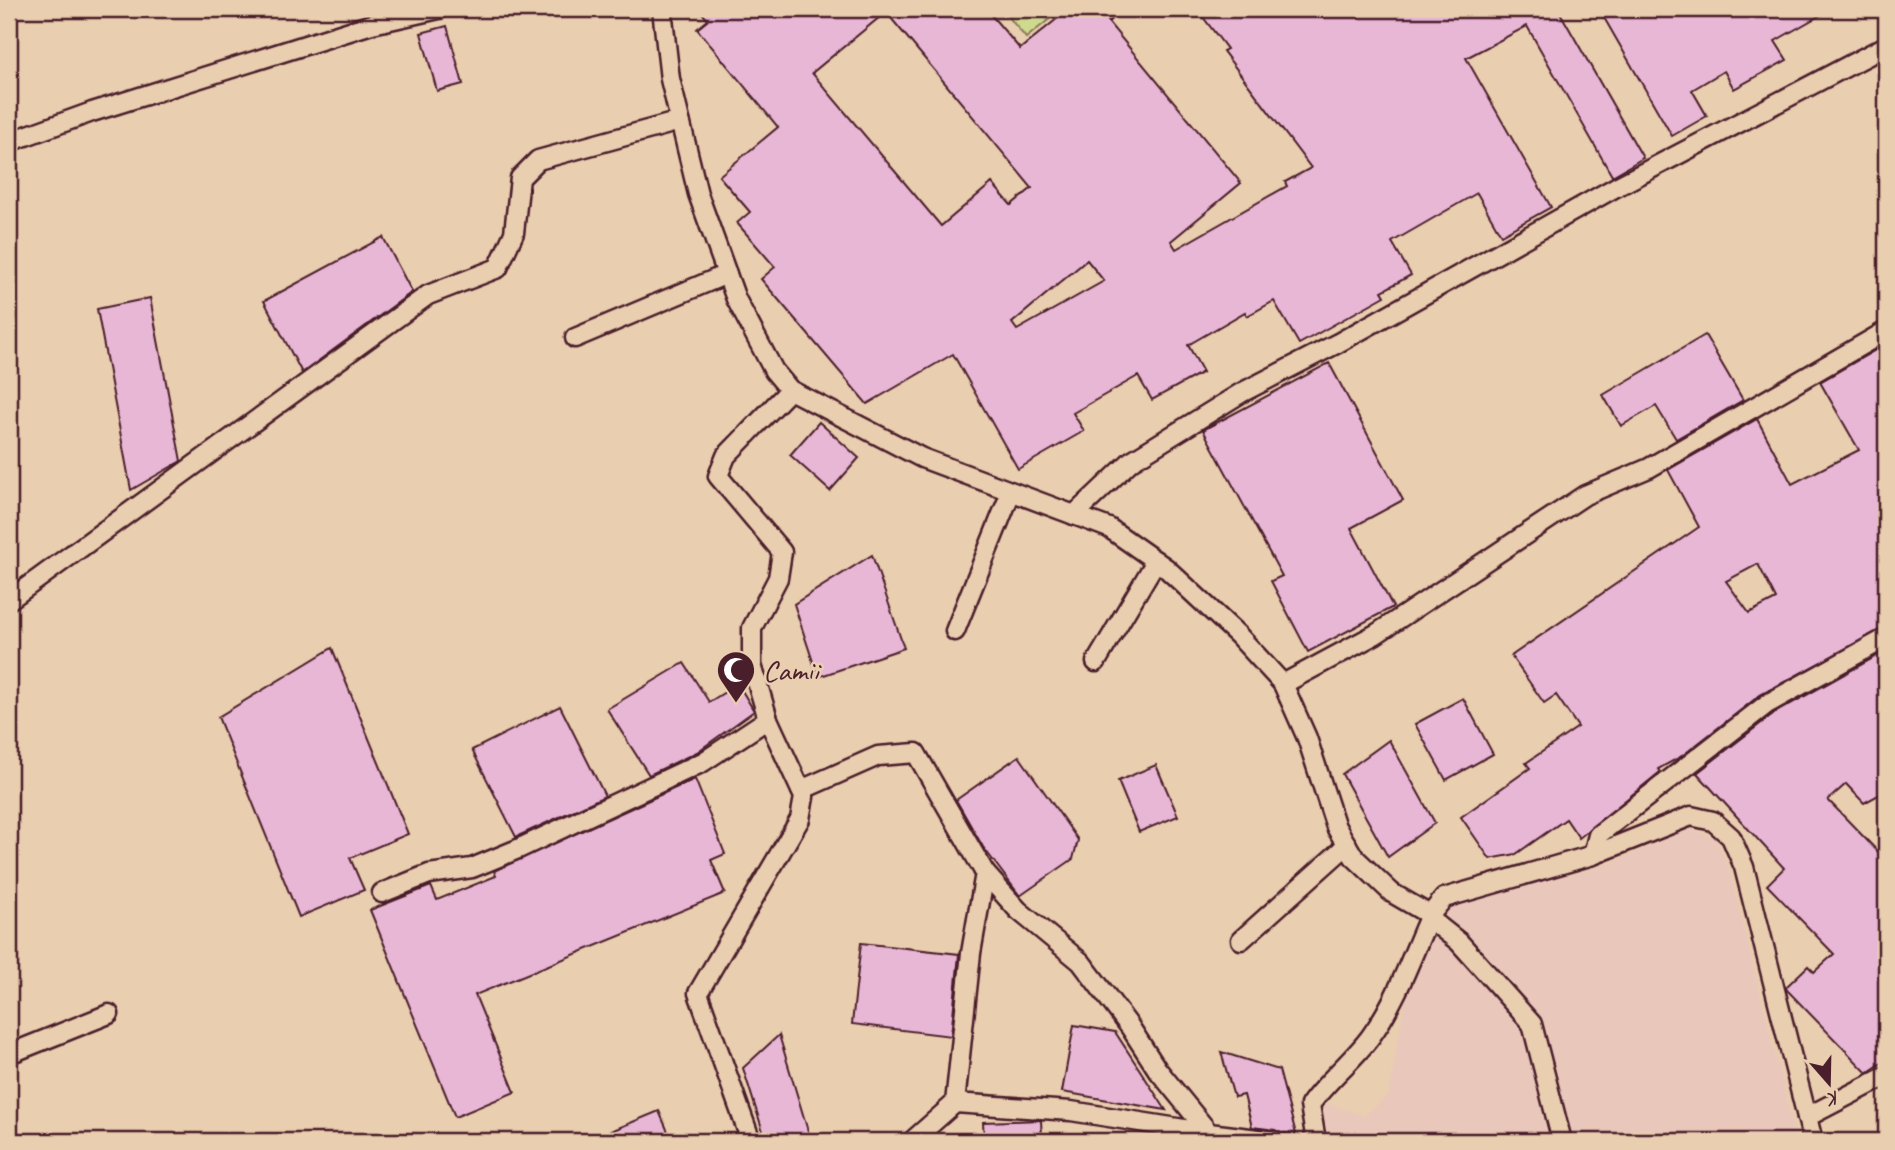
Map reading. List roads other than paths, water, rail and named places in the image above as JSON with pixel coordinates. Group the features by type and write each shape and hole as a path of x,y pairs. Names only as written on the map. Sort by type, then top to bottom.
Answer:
{"street":[{"path":"9,142 92,112 372,24 439,9"},
{"path":"662,9 670,79 698,194 736,299 774,371 790,390 922,458 1109,528 1156,561 1238,635 1283,684 1307,738 1336,827 1354,857 1392,893 1430,915 1435,923 1459,942 1532,1024 1562,1141"},
{"path":"1074,516 1131,461 1241,393 1338,344 1616,187 1886,46"},
{"path":"9,600 428,295 498,268 514,233 520,178 538,160 680,121"},
{"path":"575,338 727,274"},
{"path":"1283,684 1376,634 1584,495 1649,468 1886,331"},
{"path":"751,1141 698,993 800,819 804,797 768,719 751,665 751,628 778,578 782,552 718,476 726,456 790,390"},
{"path":"955,631 1011,492"},
{"path":"1096,662 1156,561"},
{"path":"1593,855 1598,835 1767,704 1886,638"},
{"path":"382,893 429,874 472,868 518,849 703,762 768,719"},
{"path":"801,790 878,756 916,753 985,873 1018,909 1081,962 1130,1027 1157,1069 1209,1133"},
{"path":"1316,1141 1310,1105 1328,1081 1370,1038 1389,1008 1430,915 1444,898 1474,887 1593,855 1691,816 1713,821 1731,838 1744,867 1813,1141"},
{"path":"1241,940 1347,845"},
{"path":"912,1141 955,1102 971,953 985,873"},
{"path":"9,1054 109,1014"},
{"path":"1807,1117 1886,1076"},
{"path":"955,1102 1071,1111 1274,1141"}],"place":[{"name":"Camii","path":"736,704"}]}
